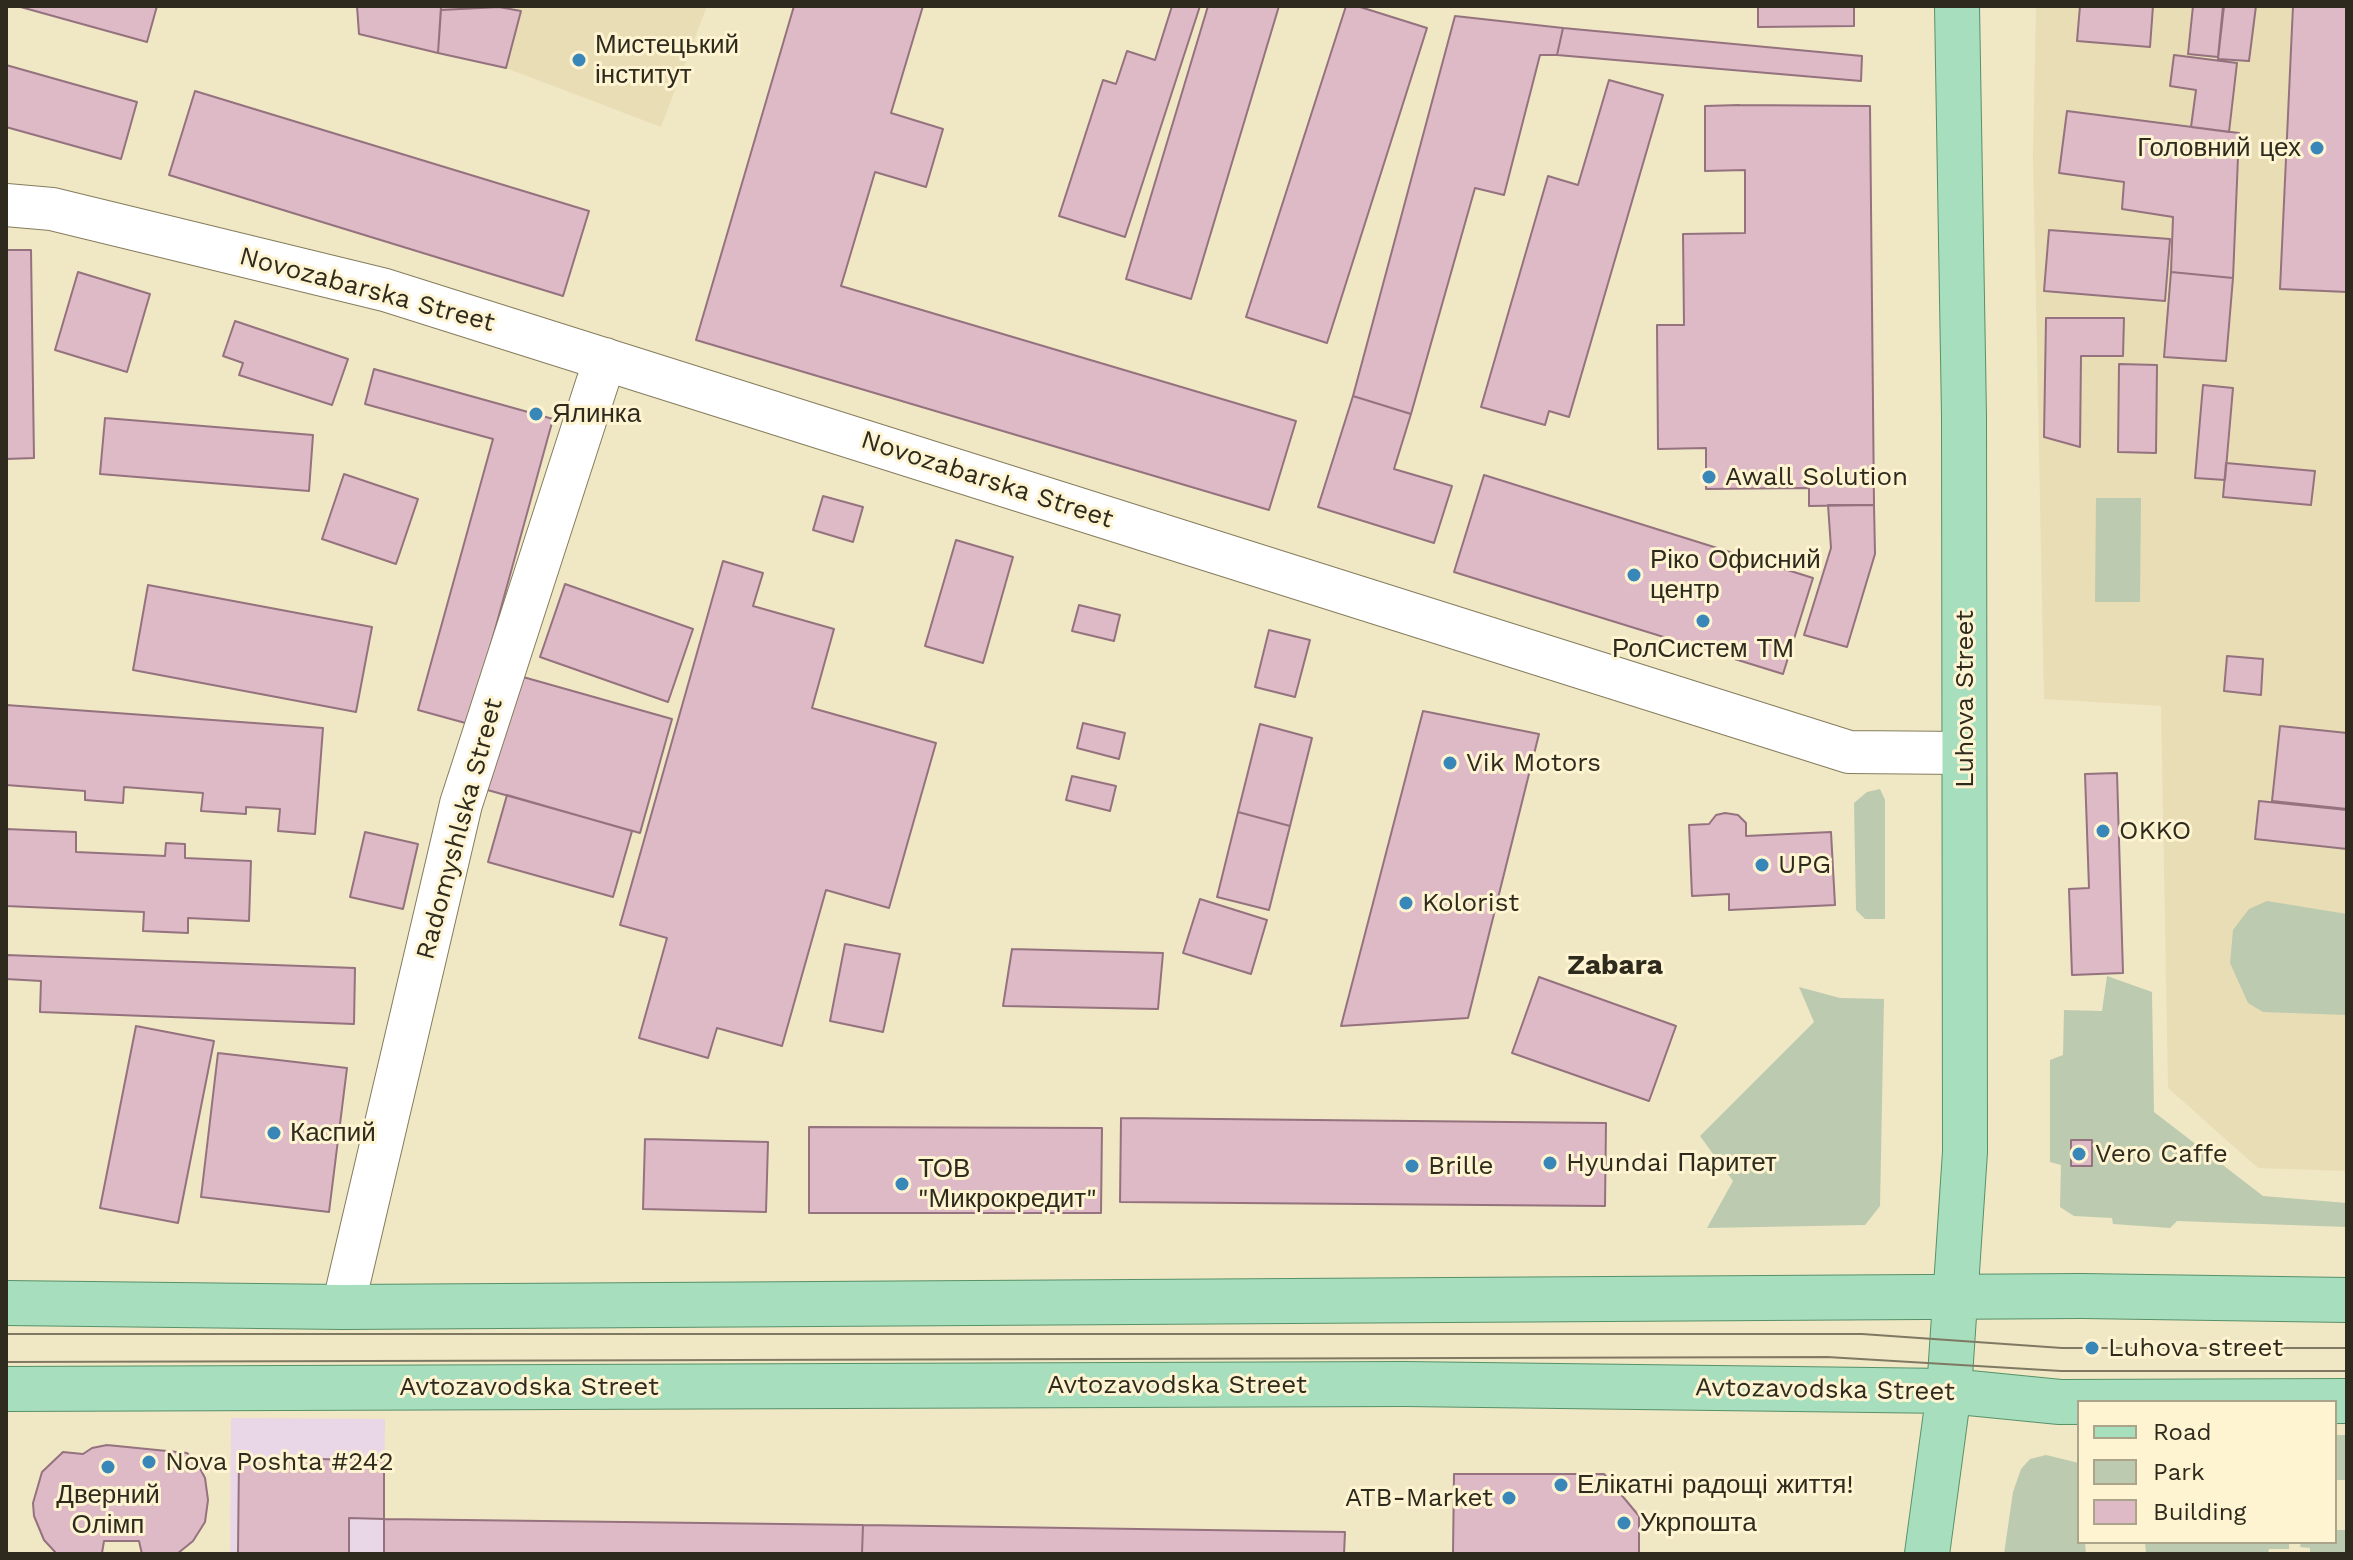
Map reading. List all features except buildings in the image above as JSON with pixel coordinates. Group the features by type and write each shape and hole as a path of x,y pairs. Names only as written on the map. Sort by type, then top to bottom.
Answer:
{"main road":[{"name":"Luhova Street","path":"1927,1554 1949,1391 1965,1152 1964,416 1957,6"},
{"path":"6,1303 343,1307 2082,1296 2347,1300"},
{"name":"Avtozavodska Street","path":"6,1389 1404,1384 1949,1391 2077,1402"}],"street":[{"name":"Novozabarska Street","path":"6,205 52,209 385,290 1849,752 1965,753"},
{"name":"Radomyshlska Street","path":"343,1307 461,804 605,359"}],"shaded area":[{"name":"Мистецький інститут","path":"441,6 707,6 661,127 506,68 438,53"},
{"path":"2036,6 2347,6 2347,1171 2258,1168 2168,1088 2161,706 2044,699 2033,157"},
{"path":"231,1418 385,1419 384,1554 230,1554"}],"green space":[{"path":"2096,498 2141,498 2140,602 2095,602"},
{"path":"1880,789 1885,800 1885,919 1865,919 1856,910 1854,803 1867,792"},
{"path":"2267,901 2347,914 2347,1015 2263,1012 2248,1003 2230,963 2233,930 2249,909"},
{"path":"2107,976 2152,992 2154,1112 2263,1196 2347,1203 2347,1227 2177,1221 2170,1228 2113,1224 2112,1218 2074,1216 2060,1207 2061,1165 2050,1162 2050,1060 2063,1055 2064,1010 2102,1011"},
{"path":"1799,987 1840,998 1884,999 1880,1206 1865,1225 1707,1228 1733,1181 1700,1136 1814,1022"},
{"path":"2337,1435 2347,1435 2347,1480 2337,1480"},
{"path":"2046,1455 2077,1463 2077,1544 2085,1544 2086,1554 2004,1554 2013,1492 2021,1469 2030,1459"},
{"path":"2337,1530 2347,1530 2347,1554 2310,1554 2310,1548 2300,1547 2301,1544 2337,1544"},
{"path":"2145,1544 2289,1544 2289,1549 2269,1549 2268,1554 2146,1554"}],"tram line":[{"path":"6,1334 1862,1334 2062,1348 2347,1348"},
{"path":"6,1362 1827,1357 2061,1371 2347,1371"}],"place":[{"name":"Мистецький інститут","path":"579,60"},
{"name":"Головний цех","path":"2317,148"},
{"name":"Ялинка","path":"536,414"},
{"name":"Awall Solution","path":"1709,477"},
{"name":"Ріко Офисний центр","path":"1634,575"},
{"name":"РолСистем ТМ","path":"1703,621"},
{"name":"Vik Motors","path":"1450,763"},
{"name":"OKKO","path":"2103,831"},
{"name":"UPG","path":"1762,865"},
{"name":"Kolorist","path":"1406,903"},
{"name":"Каспий","path":"274,1133"},
{"name":"Vero Caffe","path":"2079,1154"},
{"name":"Hyundai Паритет","path":"1550,1163"},
{"name":"Brille","path":"1412,1166"},
{"name":"ТОВ \"Микрокредит\"","path":"902,1184"},
{"name":"Luhova street","path":"2092,1348"},
{"name":"Nova Poshta #242","path":"149,1462"},
{"name":"Дверний Олімп","path":"108,1467"},
{"name":"Елікатні радощі життя!","path":"1561,1485"},
{"name":"ATB-Market","path":"1509,1498"},
{"name":"Укрпошта","path":"1624,1523"}],"district":[{"name":"Zabara","path":"1615,966"}]}
